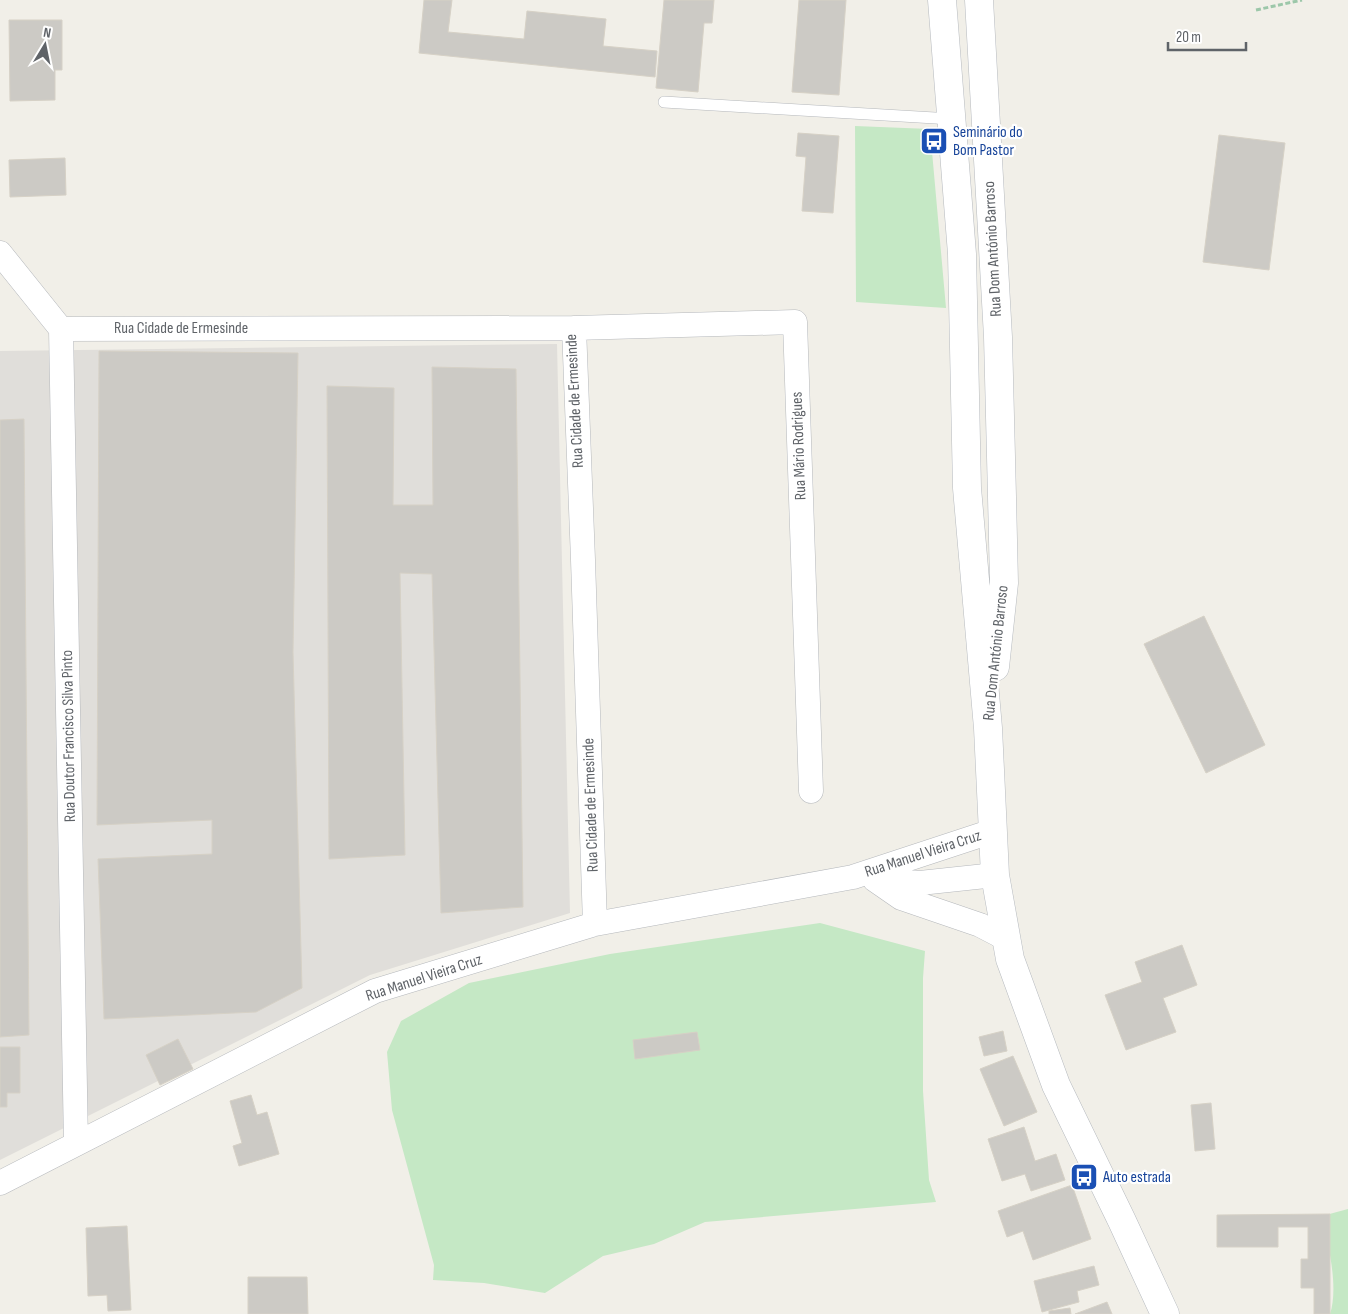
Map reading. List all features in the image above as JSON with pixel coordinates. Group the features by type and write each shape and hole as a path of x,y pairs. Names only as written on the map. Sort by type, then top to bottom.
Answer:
{"main road":[{"name":"Rua Dom António Barroso","path":"942,0 962,254 967,488 988,728"},
{"name":"Rua Dom António Barroso","path":"979,0 998,337 1004,583 988,728"},
{"path":"988,728 996,875 1010,959 1056,1085 1122,1221 1164,1314"}],"street":[{"path":"0,253 62,328"},
{"name":"Rua Mário Rodrigues","path":"574,328 795,322 811,791"},
{"name":"Rua Cidade de Ermesinde","path":"62,328 574,328 595,924"},
{"name":"Rua Doutor Francisco Silva Pinto","path":"62,328 76,1144"},
{"name":"Rua Manuel Vieira Cruz","path":"0,1183 375,991 595,924 864,878 993,831"},
{"name":"Rua Manuel Vieira Cruz","path":"864,878 920,883 996,875"},
{"name":"Rua Manuel Vieira Cruz","path":"864,878 901,898 980,926 1007,939"}],"lane":[{"path":"664,102 952,119"}],"path":[{"path":"1256,10 1302,0"}],"shaded area":[{"path":"557,344 570,913 370,975 0,1160 0,351"}],"green space":[{"path":"855,126 930,129 946,308 856,302"},
{"path":"820,923 925,951 923,978 923,1091 929,1180 936,1202 705,1222 654,1244 603,1256 545,1293 484,1283 433,1280 434,1265 392,1110 387,1052 401,1021 469,983 610,954"},
{"path":"1348,1209 1348,1314 1330,1314 1333,1279 1330,1252 1322,1216"}],"building":[{"path":"424,0 452,0 448,32 524,39 527,11 606,19 603,46 657,51 655,77 419,53"},
{"path":"664,0 714,0 712,23 704,23 698,92 656,88"},
{"path":"799,0 846,0 839,95 792,92"},
{"path":"9,20 62,20 62,70 55,70 55,100 10,101"},
{"path":"798,133 839,136 833,213 802,211 806,157 796,156"},
{"path":"1219,135 1285,143 1269,270 1203,262"},
{"path":"65,158 66,195 10,197 9,160"},
{"path":"99,351 298,353 293,652 302,988 256,1012 104,1019 98,859 212,854 212,820 97,825"},
{"path":"432,367 516,369 523,907 441,913 432,574 400,573 405,855 329,859 327,386 394,388 393,505 433,505"},
{"path":"24,419 29,1035 0,1037 0,420"},
{"path":"1204,616 1265,745 1206,773 1144,644"},
{"path":"1182,945 1197,985 1163,998 1176,1032 1126,1050 1105,995 1142,982 1135,962"},
{"path":"1003,1031 1007,1051 984,1056 979,1037"},
{"path":"697,1032 700,1050 635,1059 633,1040"},
{"path":"178,1039 193,1069 160,1085 146,1055"},
{"path":"0,1047 20,1047 20,1093 7,1093 7,1107 0,1107"},
{"path":"1013,1056 1037,1112 1004,1126 980,1069"},
{"path":"251,1095 257,1115 267,1112 279,1154 239,1166 233,1146 242,1143 230,1101"},
{"path":"1211,1103 1215,1149 1195,1151 1191,1105"},
{"path":"1024,1127 1035,1161 1056,1154 1065,1180 1031,1191 1025,1174 1002,1181 988,1139"},
{"path":"1072,1185 1091,1239 1033,1260 1023,1231 1007,1237 998,1211"},
{"path":"1330,1214 1330,1314 1314,1314 1314,1288 1301,1288 1301,1259 1308,1259 1308,1227 1278,1227 1278,1247 1217,1247 1217,1215"},
{"path":"127,1226 131,1310 108,1311 107,1295 88,1296 86,1228"},
{"path":"1094,1266 1099,1285 1077,1291 1079,1302 1042,1312 1034,1281"},
{"path":"248,1277 307,1277 308,1314 248,1314"},
{"path":"1107,1302 1112,1314 1075,1314"},
{"path":"1070,1308 1071,1314 1049,1314 1049,1311"}],"place":[{"name":"Seminário do Bom Pastor","path":"934,141"},
{"name":"Auto estrada","path":"1084,1177"}]}
